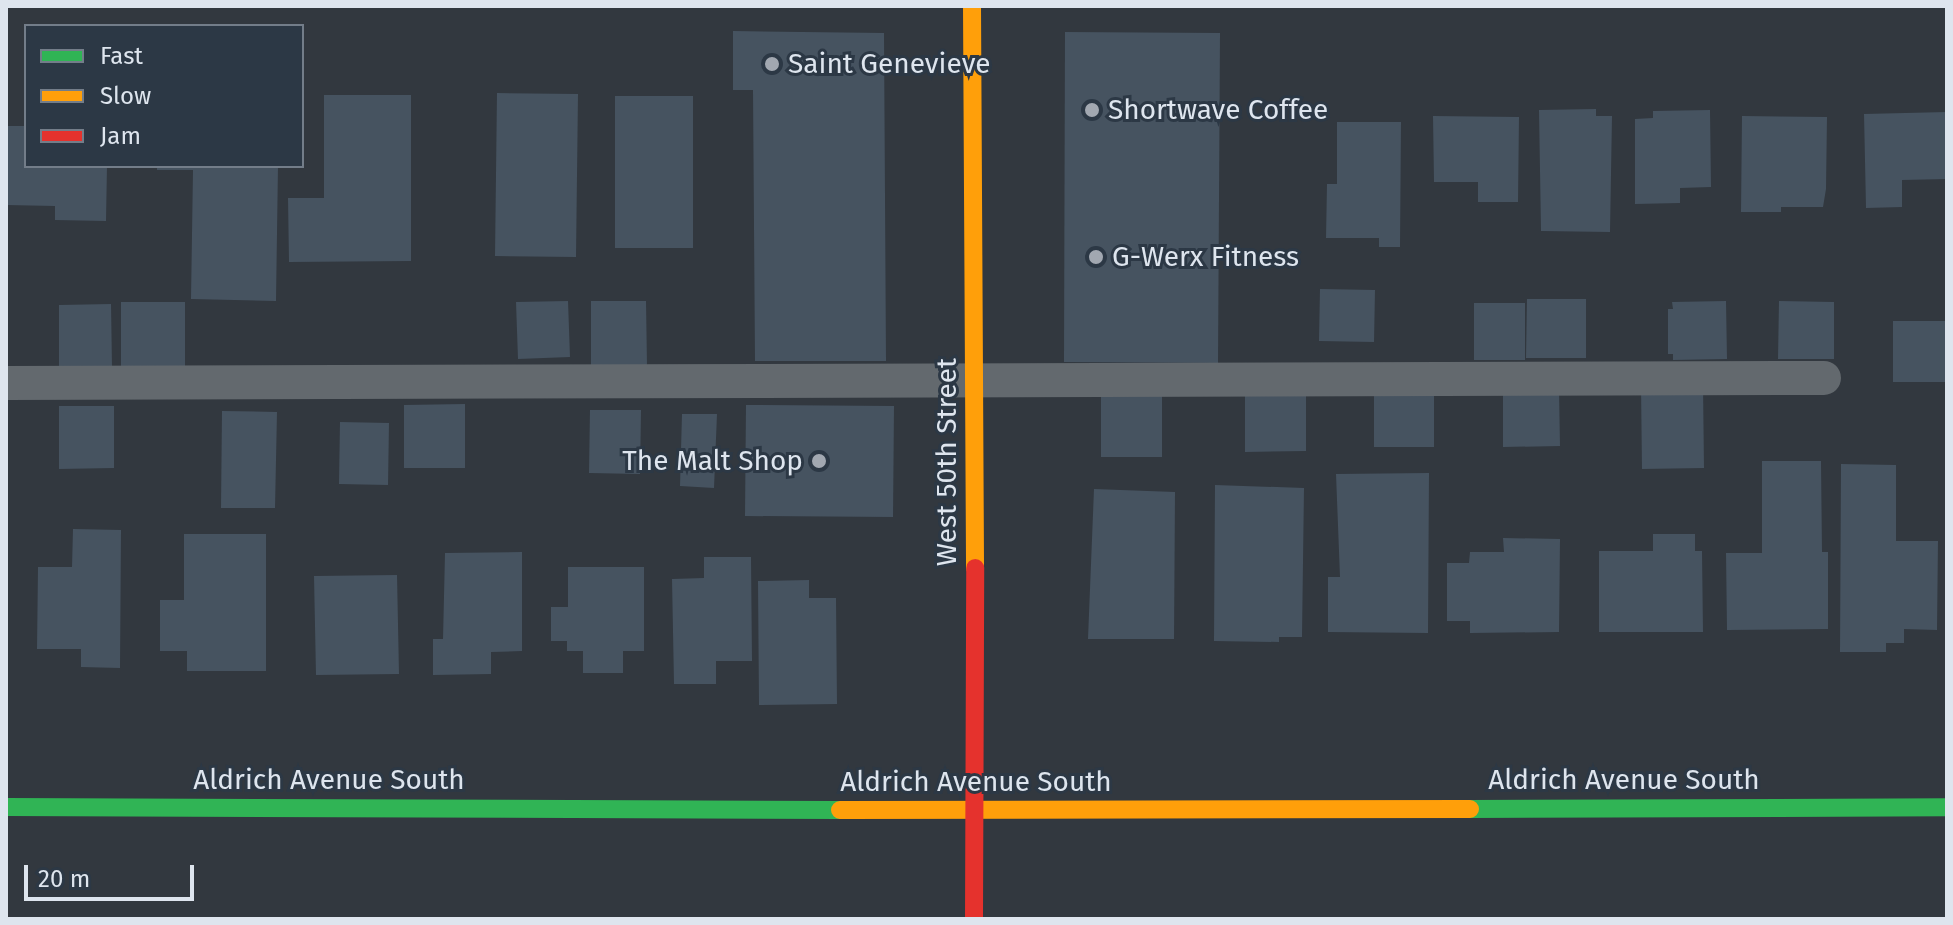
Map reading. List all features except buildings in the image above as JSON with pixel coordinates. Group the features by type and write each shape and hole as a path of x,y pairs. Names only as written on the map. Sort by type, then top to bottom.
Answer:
{"street":[{"name":"West 50th Street","path":"972,6 976,380 974,919"},
{"name":"Aldrich Avenue South","path":"6,807 973,811 1947,807"}],"lane":[{"path":"6,383 1824,378"}],"traffic: fast":[{"path":"6,807 840,810"},
{"path":"1470,809 1947,807"}],"traffic: slow":[{"path":"972,6 975,568"},
{"path":"840,810 1470,809"}],"traffic: jam":[{"path":"974,919 975,568"}],"place":[{"name":"Saint Genevieve","path":"772,64"},
{"name":"Shortwave Coffee","path":"1092,110"},
{"name":"G-Werx Fitness","path":"1096,257"},
{"name":"The Malt Shop","path":"819,461"}]}
